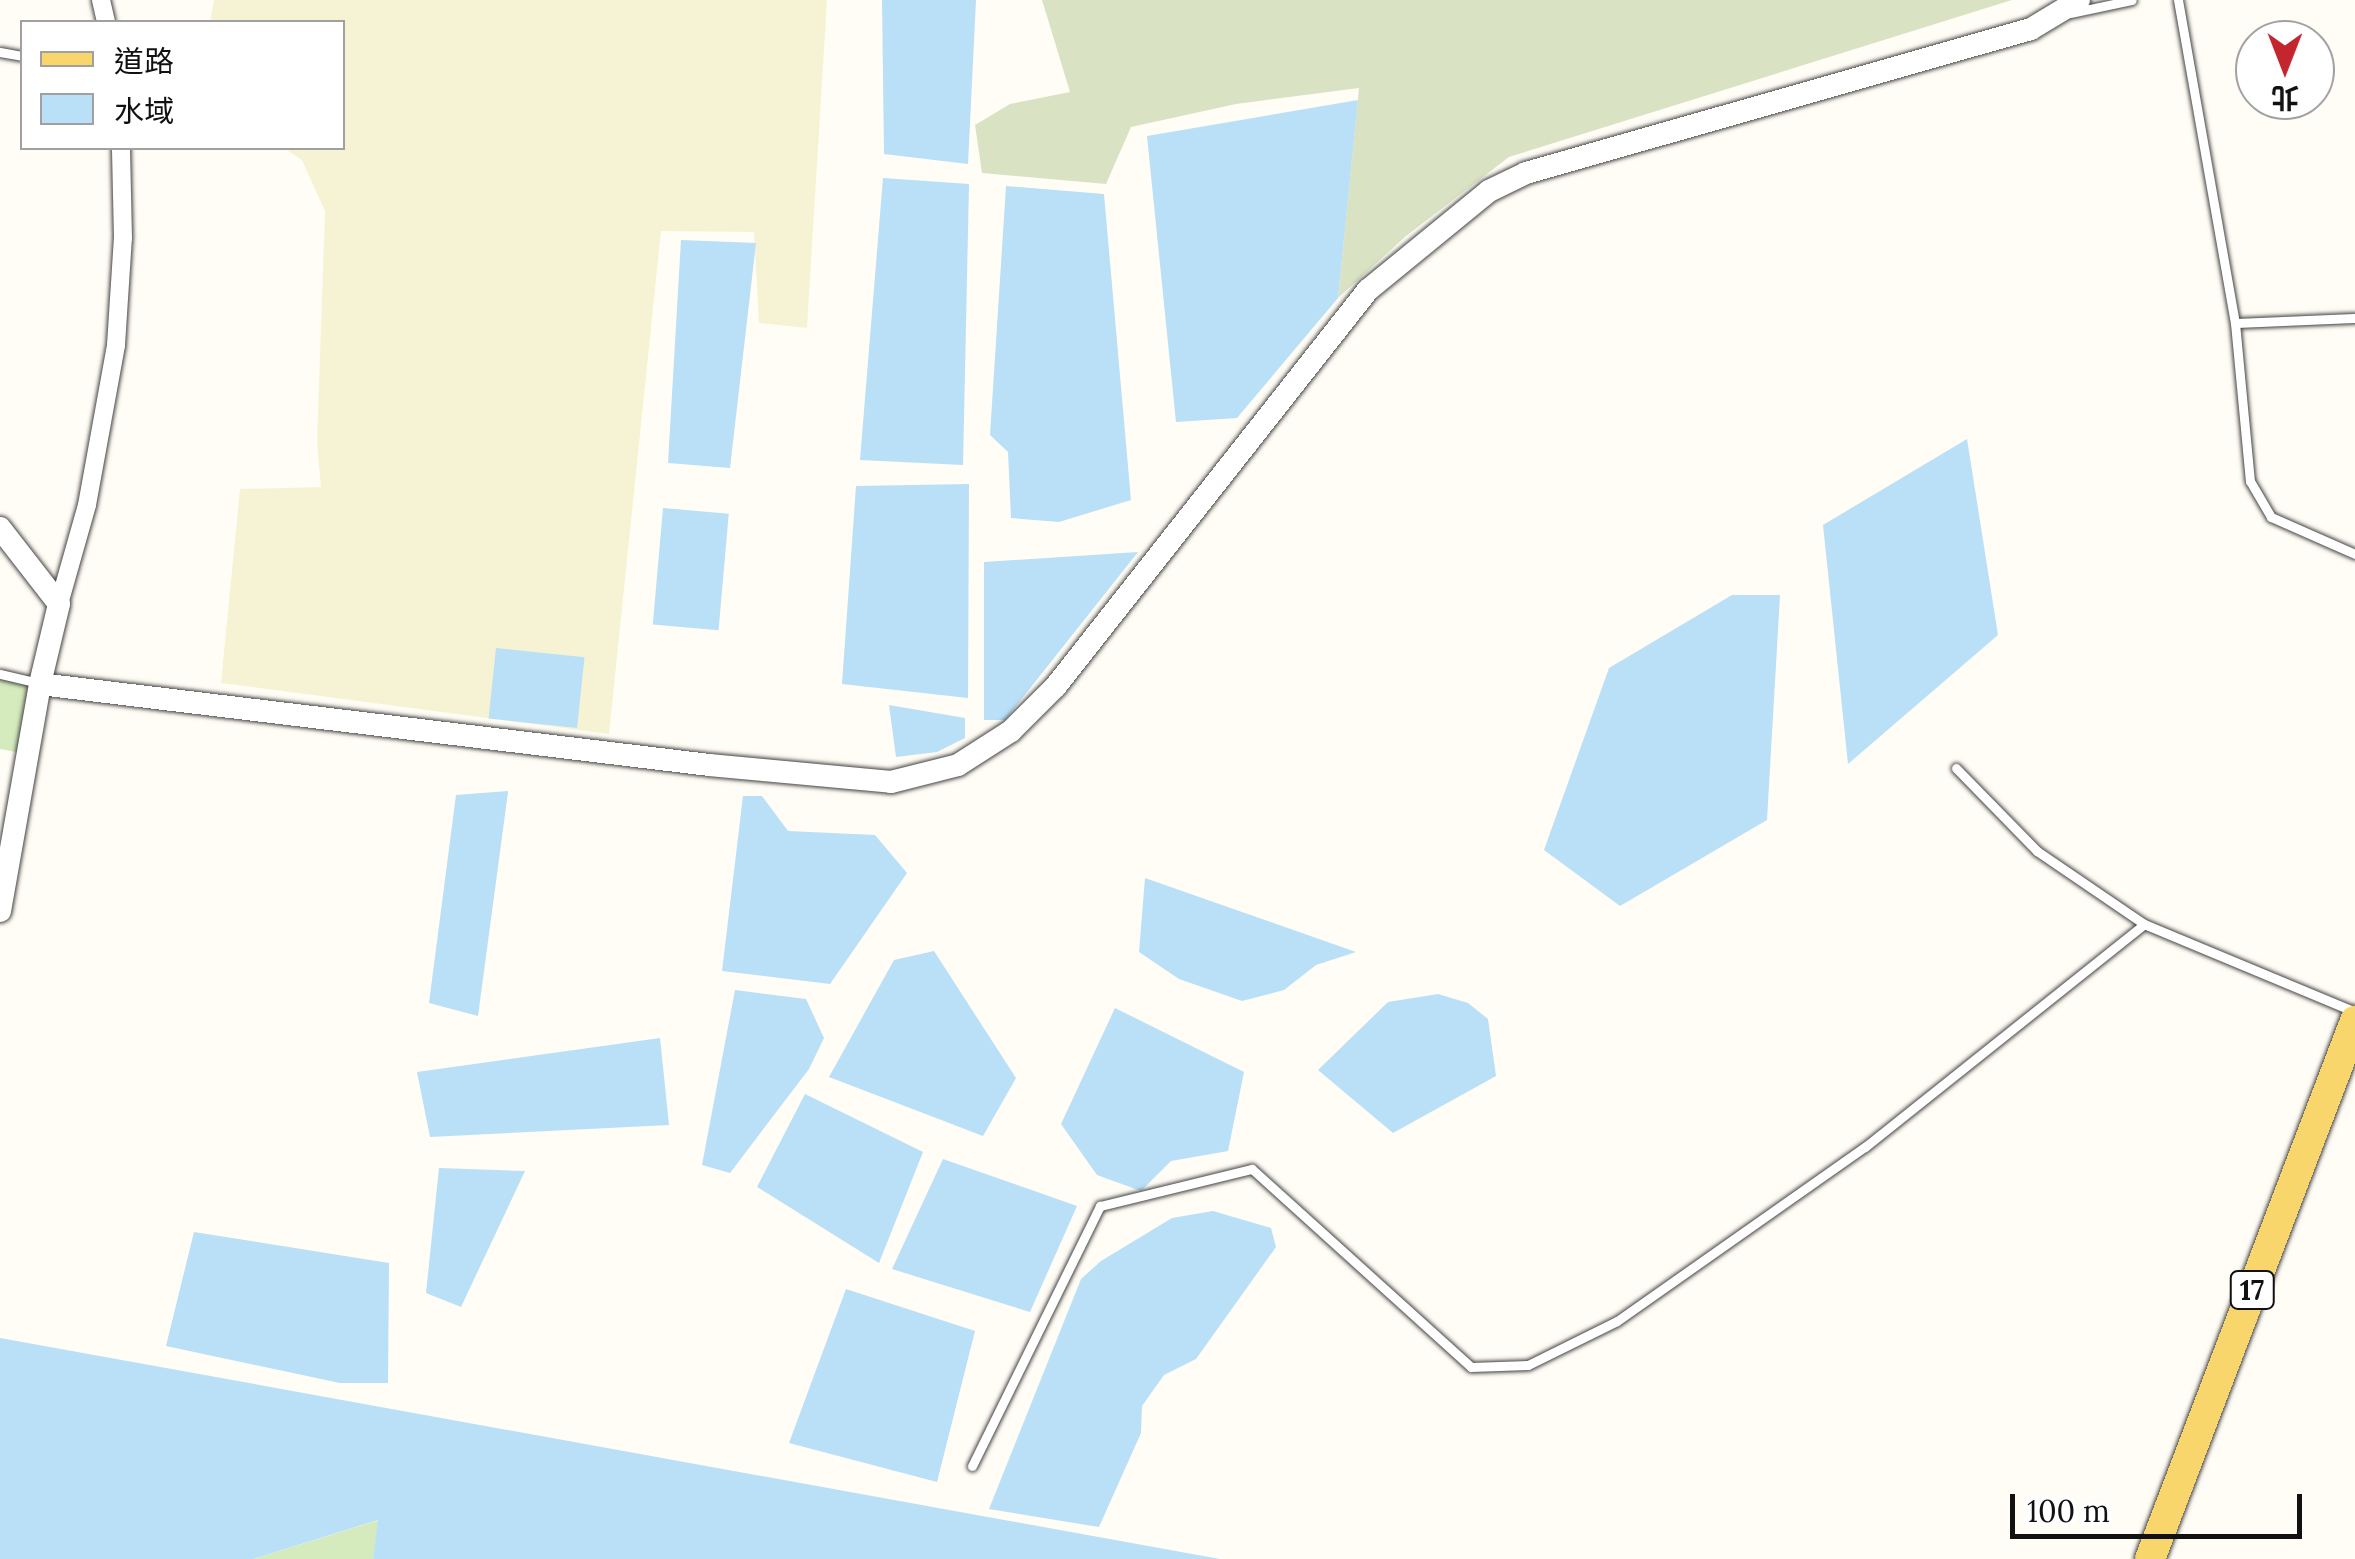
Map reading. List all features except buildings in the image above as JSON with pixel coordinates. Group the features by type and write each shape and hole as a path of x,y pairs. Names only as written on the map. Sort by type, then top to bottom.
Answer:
{"main road":[{"name":"17","path":"2150,1559 2355,1022"}],"street":[{"path":"40,684 709,765 891,782 958,765 1011,731 1056,686 1368,290 1489,191 1526,173 2031,29 2059,16 2079,0"},
{"path":"0,911 40,684 87,505 116,344 124,238 120,150"},
{"path":"0,528 58,604"}],"lane":[{"path":"2059,16 2132,0"},
{"path":"2178,0 2235,323 2250,481 2271,517 2355,554"},
{"path":"2235,323 2355,318"},
{"path":"0,674 40,684"},
{"path":"1956,768 2037,852 2144,924 2355,1012"},
{"path":"972,1466 1100,1206 1252,1169 1471,1367 1528,1365 1618,1321 1865,1147 2144,924"}],"shaded area":[{"path":"214,0 827,0 807,328 759,323 754,232 661,231 609,734 221,683 240,489 321,487 317,443 325,211 302,160 287,150 345,150 345,20 210,20"}],"green space":[{"path":"1042,0 2012,0 1509,157 1406,236 1338,298 1359,88 1236,104 1131,127 1106,184 982,173 975,125 1010,104 1070,92"},
{"path":"0,674 40,684 28,754 0,749"},
{"path":"379,1520 373,1559 253,1559"}],"water":[{"path":"882,0 976,0 968,164 884,154"},
{"path":"1358,100 1338,298 1237,418 1176,422 1147,136"},
{"path":"883,178 969,184 963,465 860,460"},
{"path":"1006,186 1104,194 1131,500 1059,522 1011,518 1008,452 990,435"},
{"path":"681,240 756,243 730,468 668,463"},
{"path":"1967,439 1998,635 1848,764 1823,525"},
{"path":"969,484 968,698 842,684 856,486"},
{"path":"663,508 729,514 719,630 653,625"},
{"path":"1138,552 1005,720 984,720 984,562"},
{"path":"1732,595 1780,595 1767,820 1620,906 1544,850 1609,668"},
{"path":"496,648 585,657 577,728 489,719"},
{"path":"889,705 965,718 965,738 937,752 896,757"},
{"path":"508,791 478,1016 429,1003 456,795"},
{"path":"743,796 762,796 788,831 875,835 907,873 830,984 722,971"},
{"path":"1145,878 1356,952 1316,965 1284,990 1242,1001 1179,979 1139,952"},
{"path":"934,951 1016,1078 983,1136 829,1077 894,960"},
{"path":"735,990 806,999 824,1038 809,1069 730,1173 702,1165"},
{"path":"1438,994 1468,1003 1488,1019 1496,1076 1393,1133 1318,1070 1388,1002"},
{"path":"1115,1008 1244,1072 1228,1151 1171,1161 1141,1191 1097,1175 1061,1124"},
{"path":"660,1038 669,1125 430,1137 417,1072"},
{"path":"805,1094 923,1152 879,1263 757,1187"},
{"path":"943,1159 1077,1206 1030,1312 892,1269"},
{"path":"439,1168 525,1171 461,1307 426,1293"},
{"path":"1213,1211 1271,1228 1276,1247 1196,1359 1164,1375 1142,1406 1141,1433 1099,1527 989,1509 1081,1279 1101,1261 1172,1218"},
{"path":"194,1232 389,1263 388,1383 340,1383 166,1346"},
{"path":"846,1289 975,1331 937,1482 789,1443"},
{"path":"0,1338 1220,1559 373,1559 378,1520 253,1559 0,1559"}]}
